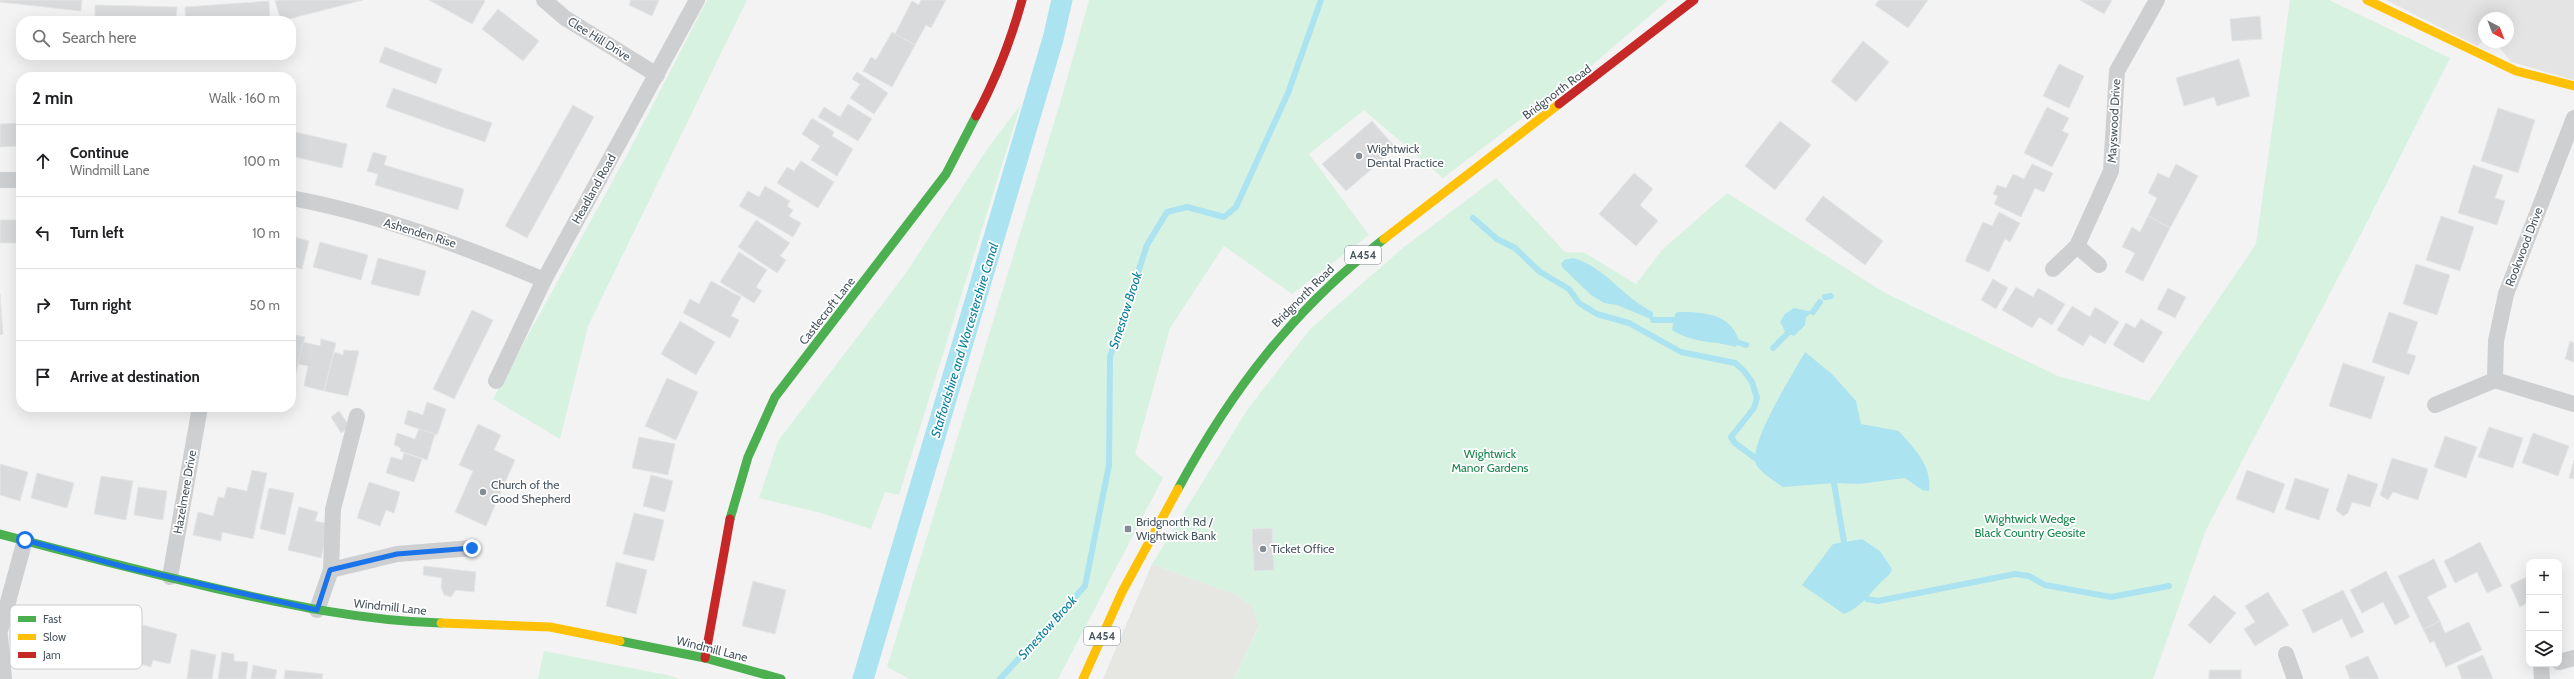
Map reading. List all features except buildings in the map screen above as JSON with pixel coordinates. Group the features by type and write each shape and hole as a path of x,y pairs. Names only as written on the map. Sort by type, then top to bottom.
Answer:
{"main road":[{"name":"Castlecroft Lane","path":"705,658 740,483 756,435 775,397 946,174 988,94 1015,25 1022,0"},
{"name":"Bridgnorth Road","path":"1083,679 1122,592 1206,436 1260,360 1296,317 1356,261 1694,0"},
{"path":"2367,0 2516,71 2574,86"},
{"name":"Windmill Lane","path":"0,534 288,605 396,622 550,627 705,658 781,679"}],"street":[{"name":"Clee Hill Drive","path":"544,0 565,18 657,75"},
{"name":"Headland Road","path":"496,381 544,280 697,0"},
{"name":"Mayswood Drive","path":"2053,269 2077,246 2111,171 2117,71 2158,0"},
{"name":"Rookwood Drive","path":"2495,380 2496,341 2506,294 2574,118"},
{"path":"0,180 16,180"},
{"name":"Ashenden Rise","path":"296,199 346,211 457,244 544,280"},
{"path":"2077,246 2099,265"},
{"path":"2435,405 2495,380 2574,404"},
{"name":"Hazelmere Drive","path":"170,577 199,412"},
{"path":"317,610 330,570 333,509 358,416"},
{"path":"0,630 25,540"},
{"path":"330,570 397,554 472,548"},
{"path":"0,636 4,679"},
{"path":"2286,654 2295,679"},
{"path":"2562,661 2574,658"}],"shaded area":[{"path":"2386,0 2574,0 2574,80 2511,62 2500,48 2514,48 2514,12 2478,12 2477,46"},
{"path":"1152,564 1237,595 1252,607 1259,626 1234,679 1103,679"}],"green space":[{"path":"707,0 747,0 588,326 560,439 493,399 629,151"},
{"path":"1089,0 1668,0 1591,66 1443,178 1364,110 1309,154 1369,235 1292,294 1224,246 1170,328 1135,454 1163,478 1058,679 910,679 887,667 1061,100"},
{"name":"Wightwick Manor Gardens","path":"2290,0 2329,0 2450,58 2361,234 2206,530 2153,679 1234,679 1259,627 1252,607 1237,595 1152,564 1247,410 1310,329 1404,247 1496,178 1565,252 1585,253 1636,284 1662,250 1727,193 1885,293 2058,376 2149,401 2256,244"},
{"path":"1021,104 899,495 885,492 871,529 821,513 759,498 778,441 903,277 988,148"},
{"path":"544,651 667,675 680,679 538,679"}],"water":[{"path":"1573,258 1585,262 1595,268 1632,299 1653,312 1653,320 1617,305 1604,303 1591,295 1563,268 1561,264 1564,260"},
{"path":"1794,308 1813,312 1806,317 1805,325 1794,336 1786,333 1780,322 1785,314"},
{"path":"1678,312 1707,314 1724,320 1736,333 1740,343 1735,347 1696,340 1688,338 1672,330 1675,314"},
{"path":"1805,352 1832,374 1856,401 1861,424 1899,431 1916,451 1925,466 1928,473 1929,491 1922,490 1905,478 1859,484 1834,483 1783,487 1758,468 1755,460 1756,449 1767,421"},
{"path":"1862,539 1880,551 1892,569 1889,575 1864,601 1844,614 1802,585 1833,544"}],"waterway":[{"name":"Staffordshire and Worcestershire Canal","path":"863,679 1053,39 1062,0"},
{"name":"Smestow Brook","path":"1000,679 1085,586 1109,465 1110,357 1147,245 1167,212 1187,207 1224,217 1236,207 1288,93 1321,0"},
{"path":"1473,218 1497,239 1515,248 1540,272 1569,289 1579,303 1597,314 1629,323 1681,352 1735,363 1744,371 1752,382 1757,398 1754,408 1731,437 1735,443 1755,458"},
{"path":"1825,297 1831,296"},
{"path":"1813,312 1820,302"},
{"path":"1653,320 1674,320"},
{"path":"1773,348 1787,334"},
{"path":"1740,343 1746,345"},
{"path":"1834,483 1844,542"},
{"path":"1867,599 1878,601 2015,574 2029,576 2045,585 2111,597 2169,586"}],"traffic: fast":[{"path":"730,519 748,457 775,397 946,174 976,116"},
{"path":"1178,489 1220,418 1243,384 1268,353 1294,322 1321,294 1384,239"},
{"path":"0,534 160,575 270,600 355,616 412,622 441,623"},
{"path":"620,641 705,658 781,679"}],"traffic: slow":[{"path":"2367,0 2516,71 2574,86"},
{"path":"1384,239 1559,104"},
{"path":"1083,679 1122,592 1178,489"},
{"path":"441,623 550,627 620,641"}],"traffic: jam":[{"path":"976,116 1002,59 1022,0"},
{"path":"1559,104 1694,0"},
{"path":"705,658 730,519"}],"place":[{"name":"Wightwick Dental Practice","path":"1359,156"},
{"name":"Church of the Good Shepherd","path":"483,492"},
{"name":"Bridgnorth Rd / Wightwick Bank","path":"1128,529"},
{"name":"Ticket Office","path":"1263,549"}],"route":[{"path":"25,540 125,567 288,605 317,610 330,570 397,554 472,548"}],"park label":[{"name":"Wightwick Wedge Black Country Geosite","path":"2030,526"}]}
